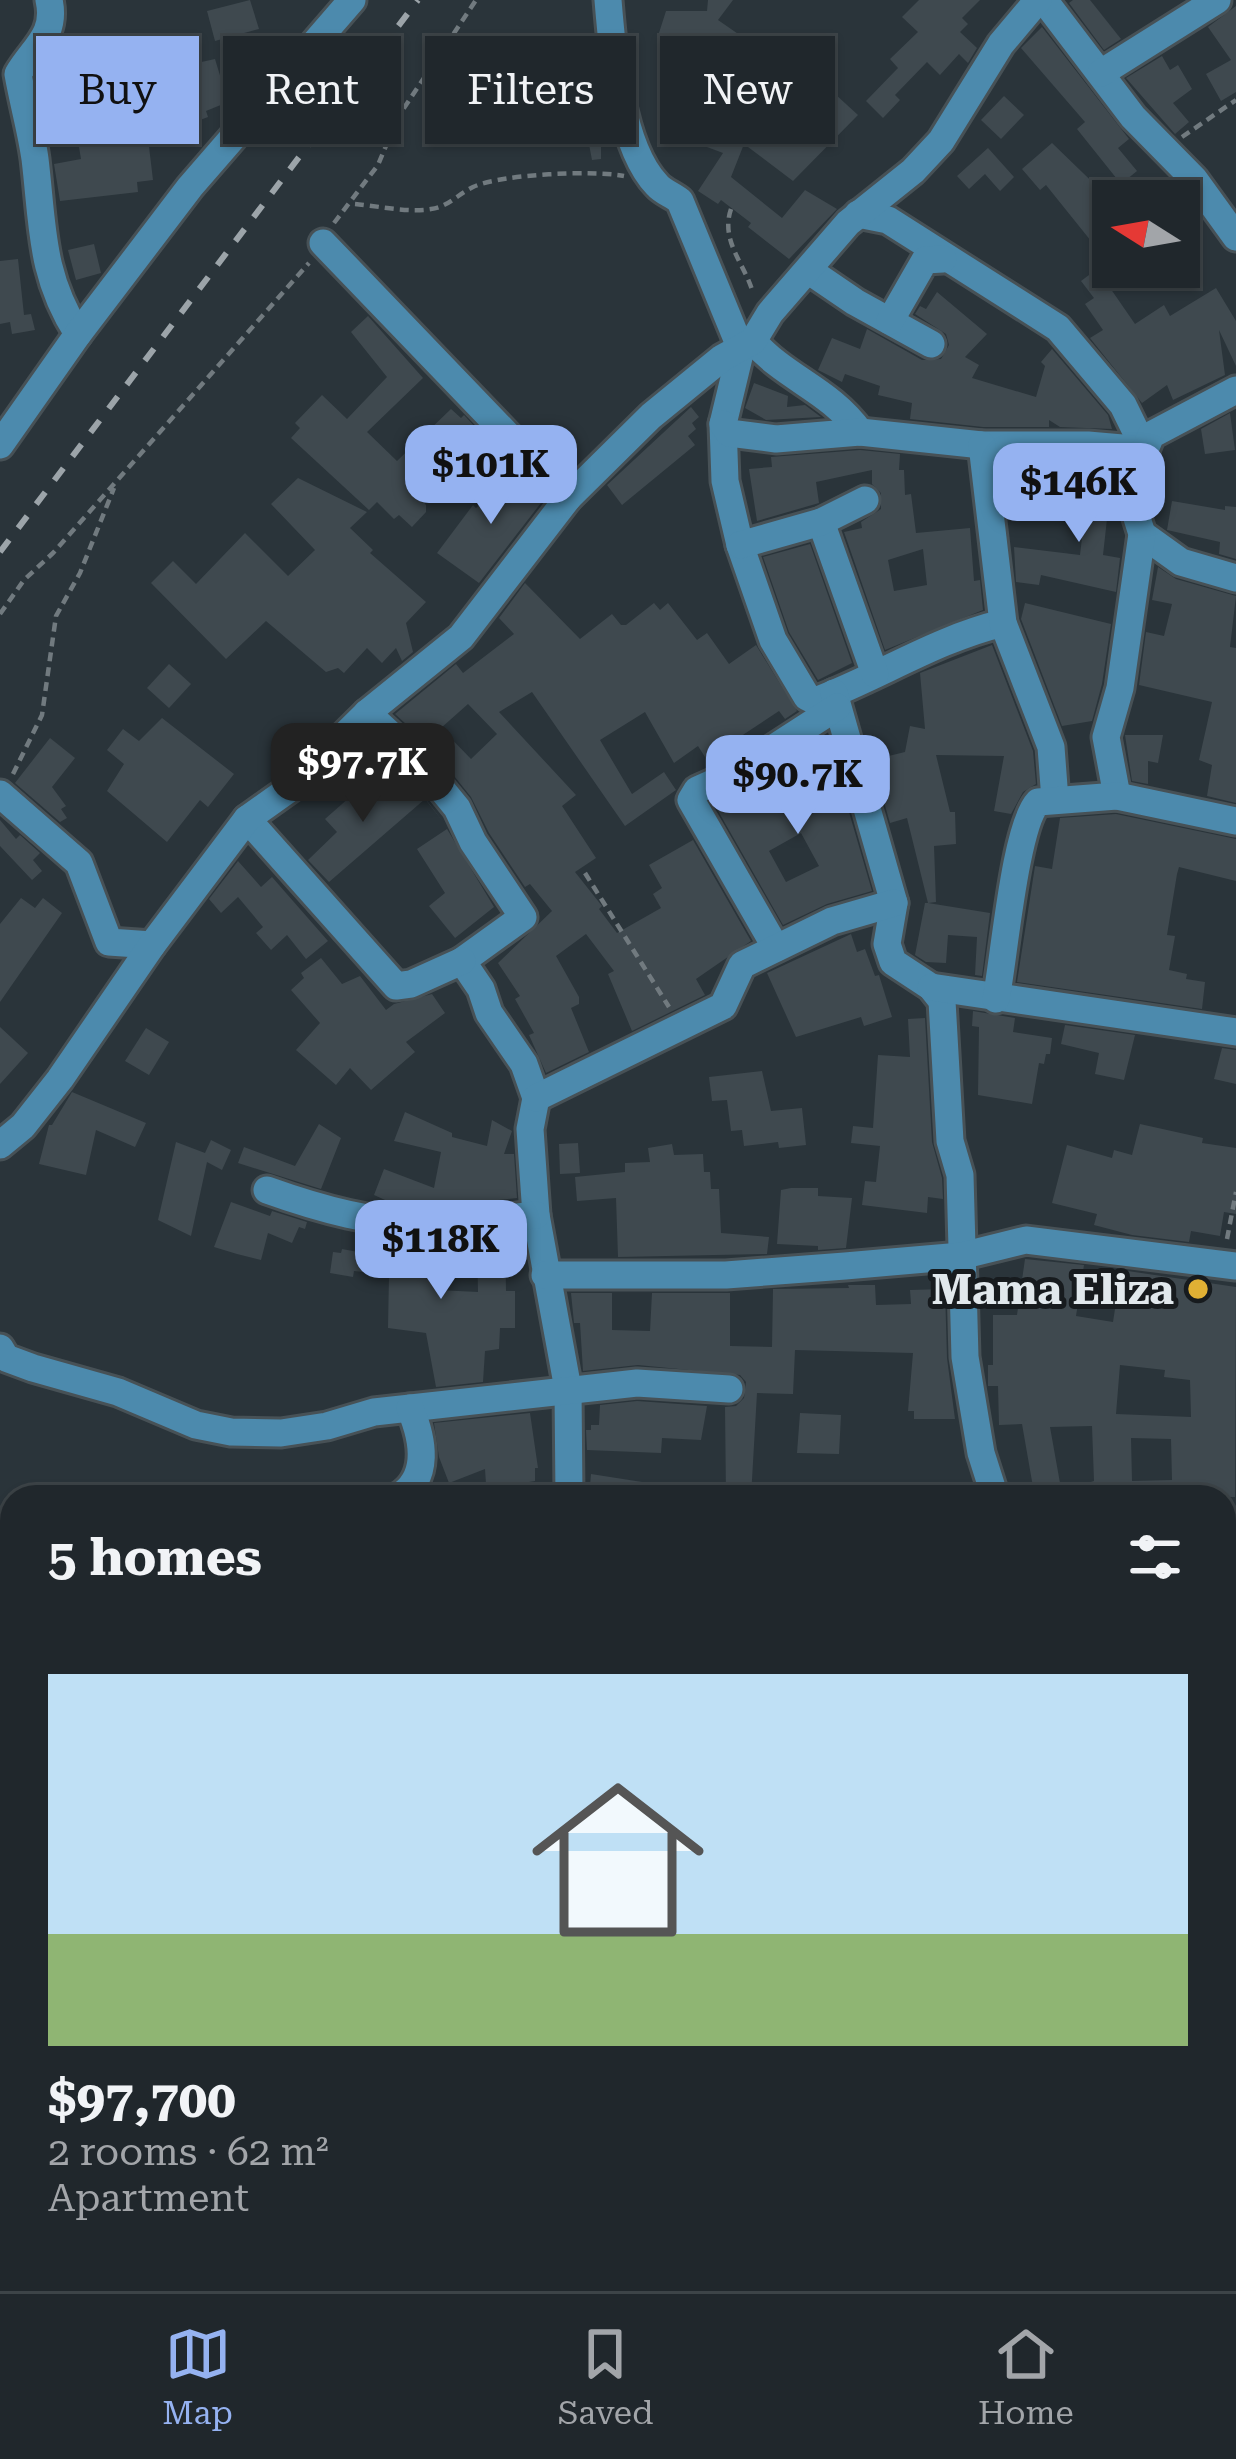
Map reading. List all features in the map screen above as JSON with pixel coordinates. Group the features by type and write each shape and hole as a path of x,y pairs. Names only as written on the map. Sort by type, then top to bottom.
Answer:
{"street":[{"path":"49,0 51,9 39,50 11,68 19,74 33,148 45,258 61,307 78,334"},
{"path":"0,445 190,187 352,0"},
{"path":"608,0 615,63 632,138 658,187 680,201 751,340 777,366 832,399 860,432"},
{"path":"836,700 807,697 773,640 740,545 725,481 723,424 731,376 751,340 858,214 913,171 941,141 1000,44 1045,1 1162,150 1194,179 1236,237"},
{"path":"1100,73 1209,2"},
{"path":"858,214 888,220 1058,328 1123,405 1145,450"},
{"path":"323,243 568,498"},
{"path":"890,321 925,260 944,259"},
{"path":"808,270 931,344"},
{"path":"0,1145 22,1126 60,1078 152,945 248,819 292,788 367,713 461,637 568,498 651,416 751,340"},
{"path":"1117,796 1106,737 1120,688 1142,534 1135,456 1145,450 1151,435 1236,390"},
{"path":"723,424 729,433 776,439 860,432 982,445 1145,450"},
{"path":"982,445 1003,622 1051,747 1055,800"},
{"path":"740,545 820,522 865,500"},
{"path":"820,522 875,674"},
{"path":"1142,534 1180,562 1236,578"},
{"path":"776,948 692,800 698,790 735,772 875,674 957,634 1003,622"},
{"path":"836,700 894,903 887,944 893,962 932,987 942,1001 945,1094 951,1115 950,1141 960,1175 972,1413 992,1485"},
{"path":"248,819 396,986 462,961 524,917 473,842 457,808 416,758 367,713"},
{"path":"1,794 79,862 109,942 152,945"},
{"path":"996,999 1020,851 1031,809 1038,802 1117,796 1236,821"},
{"path":"536,1099 723,1006 742,964 832,921 894,903"},
{"path":"462,961 481,989 489,1013 524,1064 536,1099 530,1129 536,1215 568,1389 569,1485"},
{"path":"932,987 1236,1033"},
{"path":"266,1190 391,1222 435,1225 536,1215"},
{"path":"545,1275 727,1275 961,1256 1008,1243 1046,1240 1230,1265"},
{"path":"0,1348 6,1358 33,1368 118,1392 196,1426 231,1432 281,1433 374,1412 568,1389 638,1383 729,1389"},
{"path":"410,1408 422,1464 412,1485"}],"path":[{"path":"0,614 24,580 277,304 378,165 398,117 476,0"},
{"path":"1162,150 1236,100"},
{"path":"352,204 431,209 454,201 470,188 493,182 601,172 658,187"},
{"path":"731,209 729,240 752,287 751,340"},
{"path":"1,794 42,715 56,616 80,573 117,482"},
{"path":"585,873 664,994 679,1029"},
{"path":"1230,1265 1236,1192"}],"building":[{"path":"250,0 259,29 215,41 207,11"},
{"path":"708,0 733,0 718,20 741,36 658,36 666,11 707,11"},
{"path":"919,0 980,0 962,18 968,24 960,32 977,48 968,63 959,54 940,75 927,62 895,95 900,100 883,118 866,101 898,68 890,59 918,32 902,17"},
{"path":"1090,0 1121,39 1104,50 1069,3"},
{"path":"1236,6 1236,92 1221,101 1206,74 1231,60 1208,27"},
{"path":"1042,27 1129,139 1118,148 1137,171 1118,180 1077,129 1085,122 1021,48"},
{"path":"1162,56 1170,70 1178,65 1192,89 1173,103 1189,122 1175,134 1126,78"},
{"path":"215,59 223,104 206,111 208,117 199,120 199,63"},
{"path":"835,94 858,115 835,138"},
{"path":"1004,96 1024,115 1001,139 981,120"},
{"path":"1052,143 1092,182 1092,242 1046,185 1040,190 1022,169"},
{"path":"78,144 149,144 153,180 137,182 138,192 60,201 54,164 81,159"},
{"path":"589,144 601,144 601,159 592,160"},
{"path":"699,144 744,144 731,177 782,218 805,190 837,209 789,259 721,200 718,204 698,191 723,153"},
{"path":"744,144 829,144 793,181"},
{"path":"988,148 1014,177 1000,191 985,174 969,189 957,176"},
{"path":"94,244 101,273 76,280 68,250"},
{"path":"18,259 24,315 31,314 35,330 12,334 10,322 0,324 0,261"},
{"path":"1092,273 1092,288 1110,288 1135,324 1164,305 1170,316 1216,288 1236,321 1236,366 1219,330 1225,375 1173,400 1167,385 1142,403 1090,338 1103,330 1085,304 1094,298 1081,281"},
{"path":"937,292 987,334 965,357 979,365 972,378 1036,397 1045,366 1041,362 1052,349 1108,415 1112,429 1060,427 1049,420 1049,427 983,427 910,419 912,403 878,395 880,386 845,374 842,382 818,370 832,338 860,349 867,329 922,360 941,359 949,345 946,334 915,314 920,306 926,309"},
{"path":"368,316 423,378 367,432 397,461 451,409 461,418 464,415 487,440 463,464 446,448 409,484 426,505 426,512 412,527 399,515 394,519 377,502 369,510 291,438 300,428 295,423 322,395 347,419 387,377 351,332"},
{"path":"754,383 788,396 787,407 805,405 821,417 766,420 745,408"},
{"path":"691,407 699,417 688,436 695,445 622,505 607,485"},
{"path":"1230,413 1235,450 1205,454 1201,429"},
{"path":"860,450 900,454 899,470 904,470 905,495 911,494 916,533 970,528 974,581 980,580 983,610 885,650 844,532 862,528 861,522 881,509 872,470 816,482 819,503 757,521 749,469 772,467 771,457","holes":["923,549 927,585 894,591 888,560"]},
{"path":"1002,463 1032,463 1032,479 1004,479"},
{"path":"514,468 544,499 479,583 437,553 473,505 476,508 490,496"},
{"path":"1081,477 1118,479 1119,510 1108,510 1103,555 1120,558 1116,592 1041,575 1039,585 1016,582 1014,547 1080,555 1086,504 1079,504"},
{"path":"298,478 367,512 350,528 373,550 370,553 426,602 406,623 413,652 402,661 396,648 382,663 367,648 344,673 338,668 326,672 266,621 226,659 151,583 173,561 196,584 245,533 288,576 315,550 271,504"},
{"path":"1172,501 1225,510 1225,506 1236,507 1236,559 1219,554 1220,542 1167,530"},
{"path":"810,544 852,663 818,680 789,632 763,557"},
{"path":"1158,567 1176,579 1236,596 1230,647 1236,648 1236,803 1207,796 1212,765 1199,760 1212,702 1139,685 1146,632 1164,636 1172,604 1152,600"},
{"path":"525,583 580,639 612,614 626,625 654,603 660,610 668,603 697,640 707,633 729,664 756,645 797,711 785,719 779,711 720,750 726,758 710,765 698,746 674,763 645,712 600,740 632,794 664,772 676,790 625,826 532,692 499,712 576,795 562,806 596,858 575,872 617,933 661,908 653,894 662,888 649,865 693,840 751,941 696,979 705,995 632,1031 608,974 614,971 586,934 556,956 579,997 579,1004 571,1008 589,1052 546,1073 529,1035 534,1033 515,999 520,996 498,963 552,911 530,884 525,887 471,797 430,746 395,714 456,664 463,673 514,634 499,618","holes":["468,704 497,734 471,759 441,728"]},
{"path":"1025,603 1111,624 1092,721 1062,726 1021,619"},
{"path":"992,645 1033,751 1036,784 1023,792 1011,814 994,811 1004,756 936,755 950,812 955,812 956,844 934,846 936,902 928,903 907,818 890,823 872,760 905,752 910,726 925,729 920,673"},
{"path":"169,664 191,684 169,708 147,688"},
{"path":"162,718 234,774 208,807 200,800 167,842 107,791 124,764 107,750 123,729 139,741"},
{"path":"1125,735 1163,735 1158,763 1148,761 1148,784 1132,781"},
{"path":"50,738 75,758 52,787 66,806 61,809 67,818 60,822 15,783"},
{"path":"816,742 831,773 837,771 872,891 827,904 783,925 713,802 747,790","holes":["801,833 819,866 786,882 769,851"]},
{"path":"411,780 444,823 425,799 329,882 308,860 337,832 325,819 367,782 373,782 388,799"},
{"path":"1116,814 1236,839 1236,881 1179,867 1177,874 1167,935 1175,936 1169,970 1205,982 1202,1009 1017,982 1035,866 1052,869 1060,818"},
{"path":"0,820 16,839 20,835 40,853 33,860 42,871 32,880 0,846"},
{"path":"447,829 494,907 455,938 429,906 445,893 417,849"},
{"path":"238,861 261,887 272,877 328,941 306,959 287,935 271,950 256,933 263,927 238,897 221,913 209,899"},
{"path":"21,898 35,908 43,898 62,913 0,1002 0,924"},
{"path":"925,903 990,913 982,976 975,975 977,937 948,935 946,963 926,962 915,955"},
{"path":"851,934 857,952 865,949 875,976 879,975 892,1017 864,1026 861,1017 796,1037 767,973"},
{"path":"321,958 342,984 360,976 386,1010 432,994 445,1013 406,1042 415,1052 371,1090 350,1068 336,1085 296,1050 320,1023 291,990 304,978 301,973"},
{"path":"973,1011 1015,1018 1013,1032 1052,1038 1050,1054 1044,1064 1039,1063 1032,1104 978,1095 979,1027 972,1026"},
{"path":"925,1018 932,1142 943,1199 928,1197 927,1213 862,1205 865,1181 876,1182 880,1146 851,1143 853,1126 873,1128 878,1055 910,1057 908,1019"},
{"path":"1065,1025 1135,1035 1124,1080 1095,1074 1099,1053 1061,1044"},
{"path":"0,1027 28,1053 0,1084"},
{"path":"146,1028 169,1042 149,1075 125,1061"},
{"path":"1222,1048 1236,1050 1236,1084 1214,1079"},
{"path":"762,1071 771,1111 802,1108 806,1145 744,1146 742,1130 731,1131 727,1100 712,1101 709,1077"},
{"path":"72,1092 146,1123 135,1147 96,1130 86,1175 39,1164 49,1125"},
{"path":"405,1112 452,1137 487,1146 492,1120 512,1131 504,1154 514,1154 517,1198 433,1207 394,1204 374,1195 384,1169 434,1188 441,1152 394,1141"},
{"path":"319,1124 341,1138 321,1189 238,1163 244,1147 295,1166"},
{"path":"1140,1124 1236,1148 1236,1214 1224,1212 1220,1236 1191,1231 1189,1242 1132,1235 1094,1225 1097,1214 1052,1203 1067,1145 1112,1158 1114,1150 1132,1155"},
{"path":"211,1140 231,1150 222,1170 207,1162 191,1236 158,1220 176,1142 205,1153"},
{"path":"578,1143 580,1173 560,1174 559,1144"},
{"path":"672,1144 674,1155 703,1154 711,1189 719,1189 721,1233 769,1237 767,1254 618,1257 616,1198 577,1201 575,1177 625,1172 625,1163 650,1162 648,1148"},
{"path":"818,1188 818,1196 852,1198 846,1248 818,1250 818,1246 777,1244 781,1190"},
{"path":"231,1202 270,1216 272,1211 307,1222 305,1229 299,1227 292,1243 268,1233 261,1260 214,1247"},
{"path":"373,1237 442,1243 438,1290 478,1292 477,1241 505,1237 506,1291 515,1291 515,1328 500,1328 499,1349 485,1351 483,1382 436,1387 426,1333 388,1328 389,1275 330,1273 333,1252 369,1254"},
{"path":"1025,1259 1084,1265 1076,1316 1113,1322 1121,1270 1236,1287 1235,1485 1081,1485 1094,1481 1092,1426 1050,1427 1060,1483 1033,1485 1022,1424 999,1425 998,1386 988,1386 993,1315 1017,1315","holes":["1120,1365 1165,1370 1164,1377 1190,1380 1191,1417 1116,1414","1131,1438 1171,1439 1172,1480 1132,1481"]},
{"path":"875,1285 876,1305 911,1304 910,1290 945,1289 955,1419 914,1419 914,1411 908,1411 913,1353 795,1350 793,1394 757,1393 752,1485 726,1485 725,1407 736,1406 744,1398 746,1382 740,1375 638,1365 583,1371 580,1323 574,1323 571,1293 612,1293 612,1330 650,1331 652,1293 730,1293 730,1346 772,1347 773,1289"},
{"path":"637,1401 707,1406 701,1440 662,1438 661,1453 587,1450 586,1430 599,1425 600,1405"},
{"path":"530,1413 538,1468 535,1481 529,1485 486,1484 485,1469 449,1483 434,1423"},
{"path":"800,1413 841,1415 839,1454 797,1453"},
{"path":"591,1474 661,1485 590,1485"}],"railway":[{"path":"0,552 418,0"}],"place":[{"name":"Mama Eliza","path":"1198,1289"}]}
